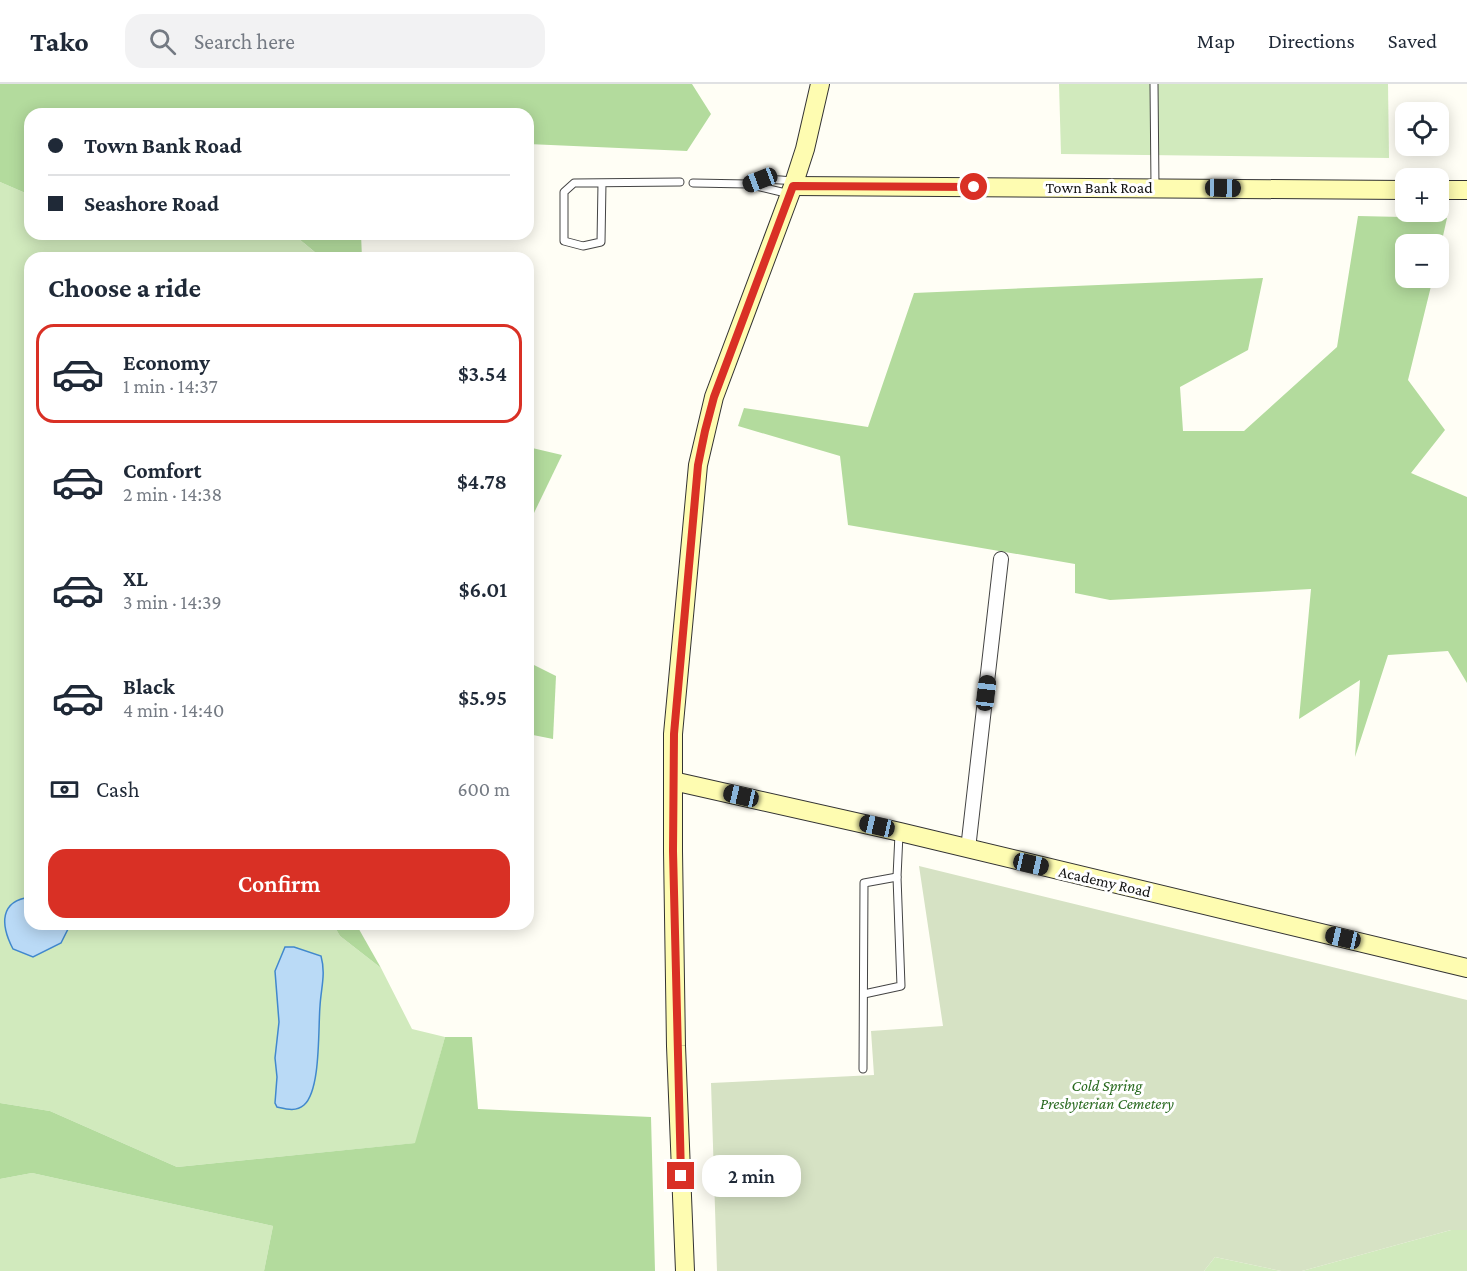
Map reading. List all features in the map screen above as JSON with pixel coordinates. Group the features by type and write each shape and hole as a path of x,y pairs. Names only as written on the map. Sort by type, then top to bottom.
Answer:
{"street":[{"path":"684,1271 676,1046 673,781 674,734 698,465 714,397 805,149 820,84"},
{"name":"Town Bank Road","path":"792,187 1395,190"},
{"path":"1449,190 1467,190"},
{"path":"968,849 1001,559"},
{"name":"Academy Road","path":"673,781 900,832 1467,968"}],"lane":[{"path":"1154,84 1155,188"},
{"path":"748,184 769,179 792,187"},
{"path":"602,183 601,242 583,246 564,241 564,192 574,183 680,182"},
{"path":"693,183 792,187"},
{"path":"864,994 901,986 897,877 900,832"},
{"path":"863,1069 864,883 897,877"}],"green space":[{"path":"0,84 692,84 711,114 687,151 534,144 534,108 24,108 24,192 0,182"},
{"path":"1059,84 1388,84 1389,158 1061,154"},
{"path":"0,182 24,192 24,240 300,240 315,252 24,252 24,930 336,930 340,936 381,968 412,1029 445,1037 416,1143 177,1167 50,1111 0,1103"},
{"path":"1358,216 1395,217 1395,222 1446,222 1443,234 1395,234 1395,288 1431,288 1408,380 1445,430 1411,473 1467,497 1467,683 1448,651 1388,655 1355,757 1360,680 1299,719 1311,589 1110,600 1075,593 1075,564 848,525 840,456 738,426 744,408 868,427 914,293 1263,278 1248,350 1180,387 1183,431 1244,431 1337,347"},
{"path":"300,240 361,240 362,252 315,252"},
{"path":"534,448 562,455 534,513"},
{"path":"534,665 556,676 553,739 534,735"},
{"name":"Cold Spring Presbyterian Cemetery","path":"919,866 1467,1000 1467,1230 1451,1230 1302,1271 1281,1271 1215,1257 1204,1271 717,1271 711,1083 874,1075 871,1031 943,1026"},
{"path":"336,930 359,930 381,968 340,936"},
{"path":"445,1037 472,1037 478,1109 651,1117 655,1271 264,1271 273,1226 32,1173 0,1179 0,1103 50,1111 177,1167 415,1143"},
{"path":"32,1173 273,1226 264,1271 0,1271 0,1179"},
{"path":"1451,1230 1467,1230 1467,1271 1302,1271"},
{"path":"1215,1257 1281,1271 1204,1271"}],"water":[{"path":"24,898 24,930 68,930 61,943 33,957 13,949 6,931 5,915 13,903"},
{"path":"285,947 294,947 321,956 323,969 316,1073 309,1097 304,1105 294,1109 277,1107 275,1103 277,1077 275,1058 279,1022 275,971"}],"route":[{"path":"681,1176 676,1046 674,734 698,465 714,397 793,186 974,187"}]}
